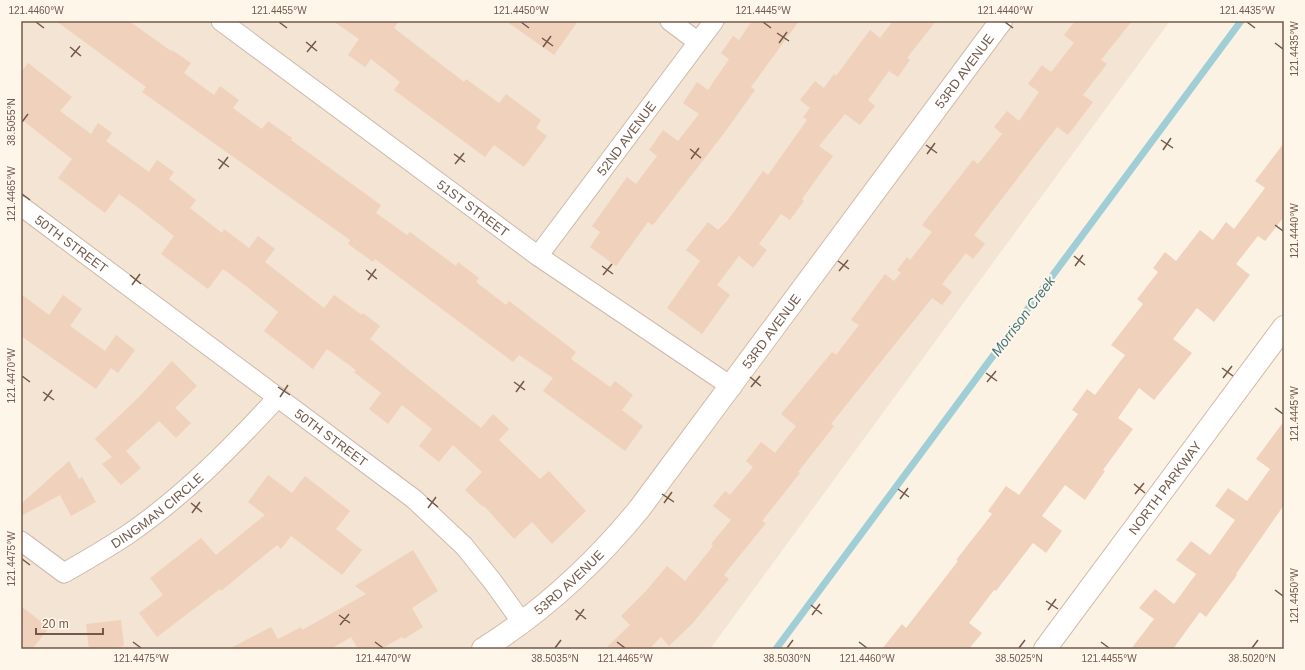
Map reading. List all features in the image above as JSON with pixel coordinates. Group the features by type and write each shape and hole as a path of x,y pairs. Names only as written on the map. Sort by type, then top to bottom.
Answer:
{"street":[{"name":"51ST STREET","path":"221,21 538,256 732,387"},
{"path":"670,21 698,42"},
{"name":"52ND AVENUE","path":"538,256 714,21"},
{"name":"53RD AVENUE","path":"483,649 573,581 619,534 732,387 1001,21"},
{"name":"50TH STREET","path":"21,206 414,499 464,546 494,582 521,621"},
{"name":"NORTH PARKWAY","path":"1045,649 1284,327"},
{"name":"DINGMAN CIRCLE","path":"21,541 64,573 127,535 166,506 208,470 278,397"}],"shaded area":[{"path":"21,21 1170,21 710,649 21,649"}],"building":[{"path":"56,21 129,21 171,51 172,50 191,63 184,73 214,95 220,86 239,100 233,108 262,129 268,121 292,138 291,140 381,205 376,213 407,235 410,232 456,266 458,262 479,278 476,282 506,305 509,301 576,352 571,359 610,387 615,381 633,395 622,410 643,426 625,451 543,391 553,378 519,355 513,362 375,259 373,262 348,244 350,240 142,92 146,87"},
{"path":"333,21 399,21 394,28 464,82 466,79 499,103 506,94 541,120 536,128 547,136 524,167 494,145 485,157 394,90 400,82 371,59 365,67 348,55 359,39"},
{"path":"506,21 578,21 554,55"},
{"path":"752,21 799,21 751,87 755,90 725,132 653,225 648,222 616,266 590,247 600,232 592,226 627,177 636,184 657,156 649,150 663,130 678,141 699,114 683,103 697,82 708,90 729,59 721,53 733,36 739,40"},
{"path":"893,21 936,21 907,58 910,60 898,77 889,71 868,100 875,106 860,125 845,114 819,146 833,156 802,199 804,201 790,220 781,214 759,244 767,250 753,268 739,256 717,285 730,295 702,334 667,308 700,261 686,250 708,222 718,230 728,220 763,171 768,175 807,120 803,117 810,108 800,100 815,81 824,88 834,74 836,76 870,30 880,38"},
{"path":"1075,21 1132,21 1101,60 1107,64 1083,95 1093,102 1068,135 1057,127 974,235 985,244 973,259 966,253 942,284 952,292 942,305 932,298 831,424 834,426 798,472 800,473 762,521 766,523 724,575 729,579 692,624 669,646 661,637 649,649 605,649 630,625 621,616 645,592 667,566 685,581 713,546 711,544 731,520 713,506 725,491 730,495 753,467 746,461 761,442 775,453 796,426 781,414 832,352 836,355 859,325 851,320 885,274 894,281 901,273 897,270 907,257 910,260 932,232 922,225 973,160 978,164 1002,134 994,127 1007,111 1019,121 1039,92 1028,84 1042,65 1051,72 1074,43 1064,35"},
{"path":"28,63 72,97 60,111 91,134 98,123 112,133 106,141 149,172 157,160 174,172 169,179 196,200 190,208 222,233 224,229 249,248 258,236 275,249 265,262 324,308 334,295 362,315 363,313 380,326 370,339 481,428 493,414 509,429 499,440 540,479 549,471 586,511 552,544 532,522 514,539 484,506 483,507 465,490 482,472 453,445 439,462 419,446 432,429 402,405 388,424 369,409 381,393 354,372 356,370 327,349 313,369 264,331 278,312 246,286 223,269 208,289 161,254 174,236 136,206 119,194 105,213 58,178 72,159 21,119 21,72"},
{"path":"1284,143 1284,217 1265,241 1258,236 1236,264 1250,275 1214,322 1197,308 1173,339 1192,353 1154,400 1139,388 1118,418 1133,429 1103,470 1105,471 1085,500 1065,485 1042,516 1062,531 1046,553 1033,543 996,591 994,590 969,623 982,633 969,649 882,649 902,624 906,628 958,561 956,560 992,514 988,511 1006,486 1019,495 1078,414 1072,410 1087,389 1095,395 1125,355 1111,345 1143,304 1137,299 1158,272 1153,268 1165,252 1176,261 1200,230 1213,240 1226,222 1234,229 1265,188 1255,181"},
{"path":"21,294 49,315 63,295 82,309 70,326 105,351 116,335 135,350 118,373 111,368 96,389 21,336"},
{"path":"172,361 197,386 175,408 191,423 176,438 159,421 126,451 141,468 121,485 102,464 112,457 95,439 139,397"},
{"path":"1284,421 1284,505 1236,574 1237,575 1206,617 1200,612 1173,649 1131,649 1154,619 1139,608 1155,589 1174,604 1196,574 1176,560 1191,541 1210,555 1235,520 1215,506 1228,488 1247,501 1270,469 1256,459"},
{"path":"69,461 79,479 82,477 96,502 71,516 60,495 21,516 21,504"},
{"path":"268,475 292,493 305,476 350,511 336,529 362,550 342,575 291,536 281,549 277,545 221,591 220,589 157,637 139,613 163,595 150,578 201,538 216,555 265,515 248,502"},
{"path":"413,550 438,591 412,608 423,627 404,639 402,637 381,649 358,649 351,637 331,649 229,649 271,627 278,639 301,627 302,630 366,594 355,586"},
{"path":"21,606 49,628 32,649 21,649"},
{"path":"121,620 124,646 107,649 89,649 86,624"}],"waterway":[{"name":"Morrison Creek","path":"776,649 1241,21"}]}
